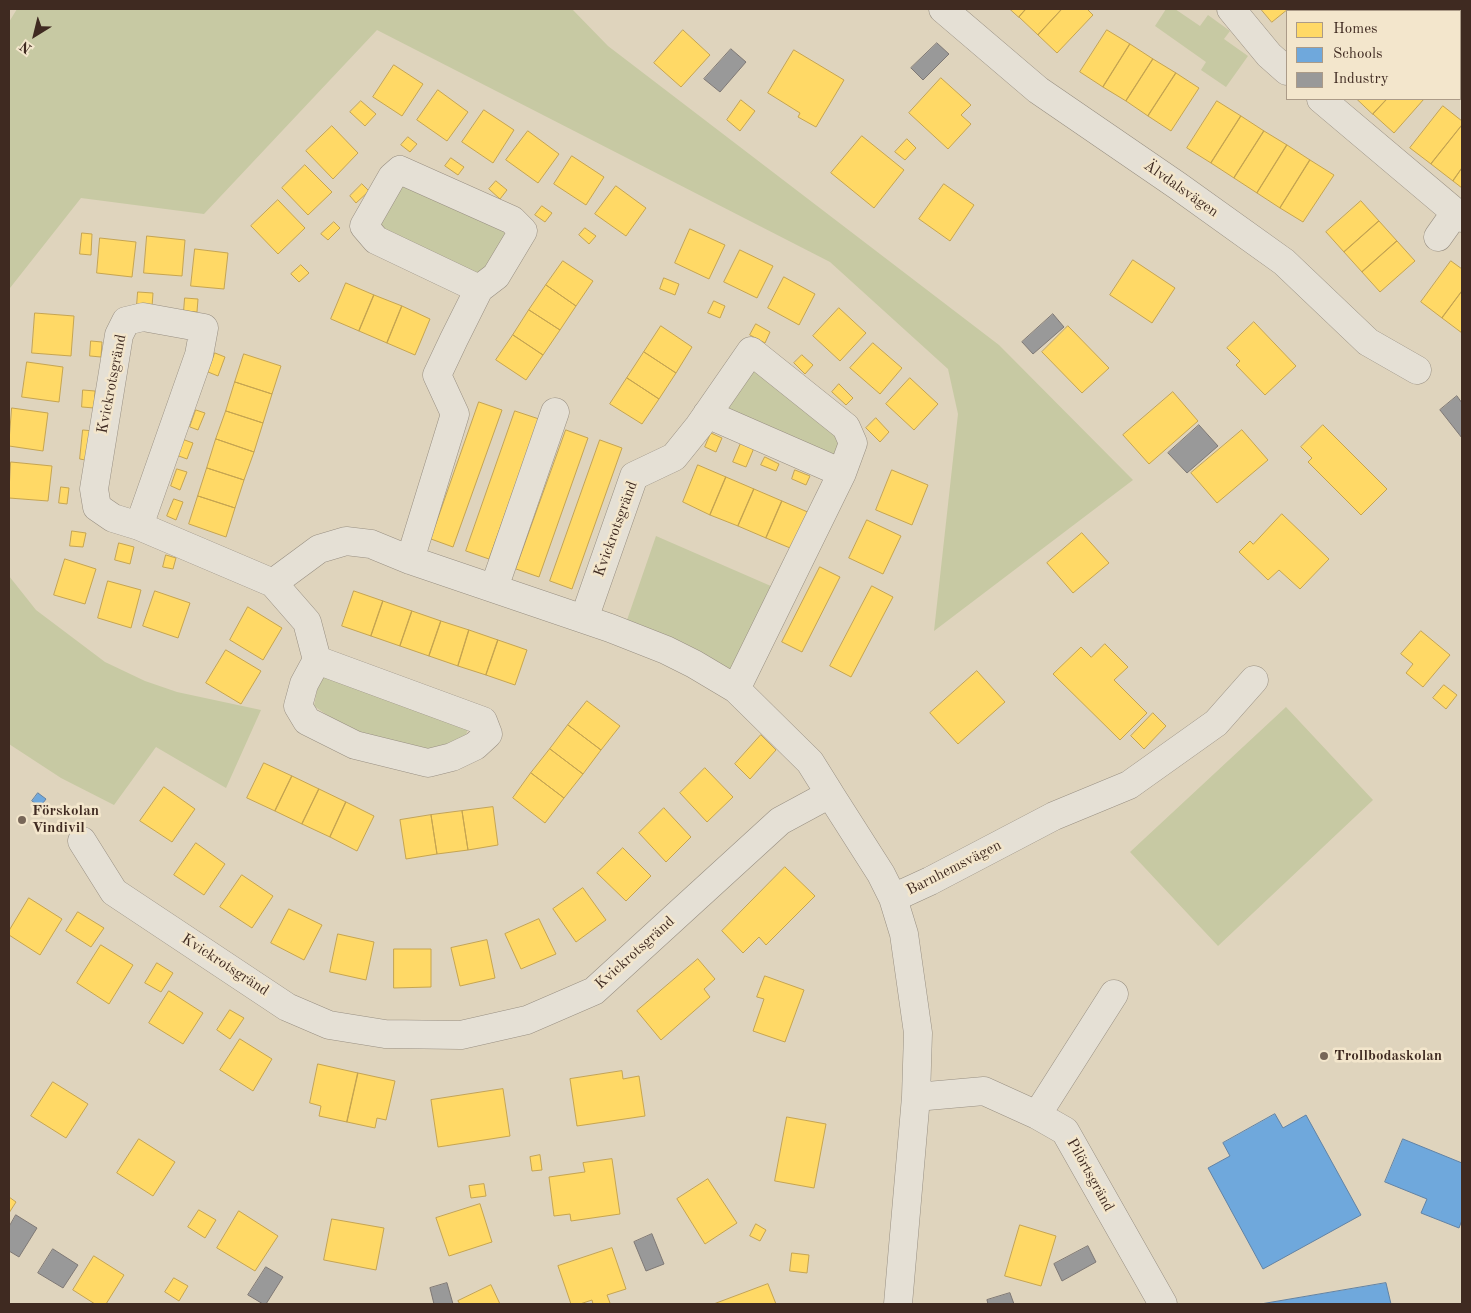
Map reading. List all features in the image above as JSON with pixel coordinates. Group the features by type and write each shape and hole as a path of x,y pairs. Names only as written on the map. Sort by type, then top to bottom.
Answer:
{"street":[{"name":"Älvdalsvägen","path":"943,9 1038,90 1284,262 1368,342 1417,370"},
{"path":"1231,9 1269,55 1286,69"},
{"path":"1322,100 1459,215 1438,237"},
{"path":"410,560 455,414 438,375 479,289 496,276 523,231 512,220 400,170 392,177 364,226 376,240 479,289"},
{"name":"Kvickrotsgränd","path":"139,526 199,355 204,328 143,317 126,321 119,336 94,489 97,506 113,518 139,526 273,583 307,622 317,660"},
{"name":"Kvickrotsgränd","path":"584,619 634,476 674,457 707,414 751,350 846,427 852,443 842,473 736,689"},
{"path":"494,588 555,412"},
{"path":"707,414 842,473"},
{"path":"273,583 319,549 346,541 371,544 410,560 584,619 666,650 694,664 736,689 810,762 881,874 893,898"},
{"path":"317,660 483,721 488,734 475,746 452,758 428,763 355,745 307,721 298,706 304,684 317,660"},
{"name":"Barnhemsvägen","path":"898,1304 916,1097 918,1033 904,934 893,898 930,882 1054,816 1129,785 1216,723 1254,680"},
{"name":"Kvickrotsgränd","path":"82,842 114,892 287,1007 329,1025 385,1034 461,1036 527,1020 594,991 780,822 830,794"},
{"path":"1037,1114 1114,994"},
{"name":"Pilörtsgränd","path":"916,1097 984,1091 1037,1114 1064,1130 1163,1304"}],"green space":[{"path":"17,9 572,9 608,46 999,345 1133,480 934,631 958,414 948,369 830,262 377,30 204,214 81,198 10,288 9,299 9,22"},
{"path":"1166,9 1175,9 1200,26 1208,15 1230,31 1224,39 1248,56 1226,87 1201,70 1206,62 1155,26"},
{"path":"1383,9 1462,9 1462,76 1461,10"},
{"path":"405,179 509,230 486,273 473,274 402,245 374,221"},
{"path":"760,367 842,438 835,454 823,454 727,412 720,403 739,376"},
{"path":"656,536 780,590 739,676 627,620"},
{"path":"9,576 36,610 105,662 145,681 177,692 261,710 226,788 156,747 114,805 61,778 9,744"},
{"path":"320,674 468,726 466,736 438,752 388,747 337,722 314,706"},
{"path":"1286,707 1373,800 1218,946 1130,852"}],"building: Homes":[{"path":"1010,9 1026,9 1019,17"},
{"path":"1026,9 1062,9 1038,35 1019,17"},
{"path":"1062,9 1087,9 1093,15 1057,53 1038,35"},
{"path":"1261,9 1288,9 1286,10 1272,22"},
{"path":"683,30 710,55 681,87 654,63"},
{"path":"1107,30 1130,44 1103,87 1080,72"},
{"path":"1130,44 1153,59 1126,101 1103,87"},
{"path":"794,50 844,80 816,127 798,117 800,113 768,93"},
{"path":"1153,59 1176,73 1148,116 1126,101"},
{"path":"394,65 423,84 402,116 373,97"},
{"path":"1176,73 1199,88 1171,131 1148,116"},
{"path":"941,78 971,105 961,115 971,124 948,149 909,113"},
{"path":"438,90 468,112 447,141 417,120"},
{"path":"741,100 755,111 740,131 727,120"},
{"path":"1358,100 1386,100 1373,114"},
{"path":"1386,100 1423,100 1394,133 1373,114"},
{"path":"361,101 376,114 365,126 350,112"},
{"path":"1217,101 1241,116 1211,163 1187,148"},
{"path":"1443,106 1462,121 1462,125 1431,164 1410,148"},
{"path":"484,110 514,130 493,163 462,142"},
{"path":"1241,116 1264,131 1234,178 1211,163"},
{"path":"1462,125 1462,168 1453,181 1431,164"},
{"path":"332,126 358,153 333,179 306,151"},
{"path":"528,131 559,154 538,183 506,160"},
{"path":"1264,131 1287,145 1257,193 1234,178"},
{"path":"862,136 904,170 874,208 831,173"},
{"path":"408,137 417,144 410,152 401,145"},
{"path":"907,139 916,148 905,160 895,152"},
{"path":"1287,145 1310,160 1280,208 1257,193"},
{"path":"572,156 604,177 586,205 554,184"},
{"path":"451,158 464,167 458,175 445,166"},
{"path":"1310,160 1334,175 1303,222 1280,208"},
{"path":"305,165 332,192 308,215 282,188"},
{"path":"1462,168 1462,188 1453,181"},
{"path":"496,181 507,190 500,199 489,189"},
{"path":"362,184 369,191 356,203 350,196"},
{"path":"944,184 974,205 950,241 919,219"},
{"path":"616,186 646,208 626,236 595,214"},
{"path":"278,200 305,228 278,254 251,226"},
{"path":"1361,201 1379,221 1344,252 1326,232"},
{"path":"542,206 552,213 545,222 535,215"},
{"path":"1379,221 1397,241 1362,272 1344,252"},
{"path":"334,222 340,228 328,240 321,234"},
{"path":"585,228 596,236 589,244 579,235"},
{"path":"690,229 725,245 709,279 675,263"},
{"path":"82,233 92,234 91,255 80,254"},
{"path":"147,236 185,240 182,276 144,273"},
{"path":"100,238 136,242 132,277 97,273"},
{"path":"1397,241 1415,261 1380,292 1362,272"},
{"path":"195,249 228,253 224,289 191,286"},
{"path":"740,250 773,266 757,298 724,282"},
{"path":"1133,260 1175,288 1152,323 1110,295"},
{"path":"563,261 593,281 576,306 546,285"},
{"path":"1451,261 1462,269 1462,291 1442,318 1421,302"},
{"path":"301,265 309,273 299,282 291,274"},
{"path":"784,277 815,294 799,325 768,308"},
{"path":"664,278 679,284 675,295 660,289"},
{"path":"346,283 374,295 359,331 331,319"},
{"path":"546,285 576,306 560,330 529,310"},
{"path":"1462,291 1462,333 1442,318"},
{"path":"138,292 153,293 152,307 137,305"},
{"path":"374,295 402,306 387,343 359,331"},
{"path":"185,298 198,299 197,312 184,311"},
{"path":"714,301 725,306 720,318 708,313"},
{"path":"402,306 430,319 415,355 387,343"},
{"path":"839,308 866,333 840,361 813,336"},
{"path":"529,310 560,330 543,355 513,335"},
{"path":"35,313 74,316 71,356 32,353"},
{"path":"1254,322 1296,366 1265,395 1236,365 1240,361 1227,348"},
{"path":"756,324 770,332 765,343 750,335"},
{"path":"661,326 692,347 676,373 644,352"},
{"path":"1068,326 1109,368 1082,393 1042,352"},
{"path":"513,335 543,355 526,380 496,360"},
{"path":"91,341 102,342 101,357 90,356"},
{"path":"873,343 902,368 880,394 850,368"},
{"path":"644,352 676,373 659,399 627,378"},
{"path":"215,353 225,357 218,376 208,372"},
{"path":"244,354 281,366 272,394 235,382"},
{"path":"802,355 813,365 805,374 794,363"},
{"path":"27,362 63,367 59,402 22,397"},
{"path":"627,378 659,399 642,424 610,404"},
{"path":"910,378 938,404 914,430 886,404"},
{"path":"235,382 272,394 263,423 226,411"},
{"path":"839,384 853,398 846,405 832,392"},
{"path":"83,390 95,391 94,408 82,407"},
{"path":"1173,392 1198,421 1149,464 1123,435"},
{"path":"479,402 502,410 453,547 431,539"},
{"path":"12,408 48,413 43,451 9,446"},
{"path":"196,410 205,413 198,430 190,427"},
{"path":"226,411 263,423 254,452 216,439"},
{"path":"515,411 539,419 489,559 466,551"},
{"path":"876,418 889,432 880,442 866,428"},
{"path":"1323,425 1387,489 1361,515 1308,462 1312,458 1301,447"},
{"path":"83,430 94,431 90,461 80,459"},
{"path":"566,430 588,438 539,577 516,569"},
{"path":"1242,430 1268,460 1217,503 1191,473"},
{"path":"711,433 722,438 716,452 705,447"},
{"path":"182,439 193,443 187,459 176,455"},
{"path":"216,439 254,452 244,480 207,468"},
{"path":"600,440 622,448 572,589 550,581"},
{"path":"741,443 754,448 746,467 733,462"},
{"path":"765,457 779,464 776,471 761,465"},
{"path":"11,462 52,466 48,501 9,498"},
{"path":"698,465 726,477 710,515 683,502"},
{"path":"207,468 244,480 235,508 198,496"},
{"path":"177,469 187,472 180,490 171,486"},
{"path":"795,470 810,476 806,485 792,479"},
{"path":"892,470 928,485 912,525 876,510"},
{"path":"726,477 754,489 738,526 710,515"},
{"path":"61,487 69,488 67,504 59,503"},
{"path":"754,489 782,501 766,538 738,526"},
{"path":"198,496 235,508 226,537 189,524"},
{"path":"174,499 183,502 176,520 167,516"},
{"path":"782,501 810,513 795,550 766,538"},
{"path":"1282,514 1329,559 1300,589 1279,570 1268,580 1239,552 1250,541 1253,544"},
{"path":"867,520 901,536 883,574 849,558"},
{"path":"72,531 86,533 83,547 70,546"},
{"path":"1082,533 1109,563 1073,593 1047,563"},
{"path":"119,543 134,547 130,564 115,560"},
{"path":"166,555 176,558 173,569 163,567"},
{"path":"65,559 96,569 85,604 54,595"},
{"path":"820,567 840,577 802,652 782,642"},
{"path":"108,581 141,590 131,628 98,618"},
{"path":"872,586 893,597 851,677 830,666"},
{"path":"155,591 190,603 178,638 143,626"},
{"path":"354,591 383,601 371,636 342,626"},
{"path":"383,601 412,611 400,646 371,636"},
{"path":"248,607 282,628 263,660 230,640"},
{"path":"412,611 441,621 429,656 400,646"},
{"path":"441,621 469,630 458,666 429,656"},
{"path":"469,630 498,640 486,675 458,666"},
{"path":"1421,631 1450,655 1423,687 1406,673 1413,664 1401,654"},
{"path":"498,640 527,650 515,685 486,675"},
{"path":"1105,644 1128,667 1114,680 1147,713 1120,740 1053,674 1081,647 1091,657"},
{"path":"226,650 261,671 241,704 206,683"},
{"path":"977,671 1005,702 958,744 930,713"},
{"path":"1444,685 1457,695 1446,709 1433,698"},
{"path":"587,701 620,726 601,750 568,725"},
{"path":"1153,713 1166,726 1144,749 1131,736"},
{"path":"568,725 601,750 583,774 550,749"},
{"path":"761,735 776,750 750,779 735,764"},
{"path":"550,749 583,774 564,798 531,773"},
{"path":"264,763 292,776 275,811 247,798"},
{"path":"705,768 733,797 707,822 680,793"},
{"path":"531,773 564,798 545,823 513,798"},
{"path":"292,776 319,789 302,824 275,811"},
{"path":"164,787 195,809 172,842 140,821"},
{"path":"319,789 346,802 330,837 302,824"},
{"path":"346,802 374,816 357,851 330,837"},
{"path":"493,807 498,845 468,850 462,811"},
{"path":"664,808 691,837 666,862 639,833"},
{"path":"462,811 468,850 437,854 431,815"},
{"path":"431,815 437,854 406,859 400,820"},
{"path":"196,843 225,864 204,895 174,875"},
{"path":"623,848 651,876 626,901 597,873"},
{"path":"785,867 815,896 766,945 759,937 743,953 722,931"},
{"path":"242,875 273,896 252,928 220,907"},
{"path":"583,888 606,920 576,942 553,909"},
{"path":"29,898 62,919 40,955 9,935 9,931"},
{"path":"289,909 322,925 304,960 271,943"},
{"path":"78,912 104,928 91,947 66,931"},
{"path":"539,919 556,954 521,969 505,934"},
{"path":"338,934 374,942 366,980 330,972"},
{"path":"487,940 495,978 460,986 451,948"},
{"path":"101,945 133,965 109,1004 77,983"},
{"path":"394,949 431,949 431,987 394,988"},
{"path":"698,959 715,979 704,989 710,997 661,1040 637,1011"},
{"path":"157,963 173,973 161,992 145,983"},
{"path":"765,976 804,990 785,1042 753,1031 764,999 757,997"},
{"path":"169,991 203,1013 183,1044 149,1023"},
{"path":"230,1010 244,1018 230,1039 217,1030"},
{"path":"240,1039 272,1059 253,1091 220,1070"},
{"path":"318,1064 358,1073 347,1122 319,1116 321,1106 310,1103"},
{"path":"622,1071 623,1079 639,1076 645,1116 577,1126 570,1079"},
{"path":"358,1073 395,1081 386,1120 377,1118 375,1128 347,1122"},
{"path":"53,1082 88,1104 66,1138 31,1116"},
{"path":"503,1089 510,1136 438,1147 431,1100"},
{"path":"787,1117 826,1124 814,1188 775,1181"},
{"path":"139,1139 175,1162 153,1196 117,1173"},
{"path":"540,1155 542,1170 532,1171 530,1157"},
{"path":"612,1159 620,1214 571,1221 570,1214 554,1216 549,1177 585,1172 583,1163"},
{"path":"708,1179 737,1223 705,1244 677,1199"},
{"path":"484,1184 486,1196 471,1198 469,1186"},
{"path":"9,1197 16,1202 9,1213"},
{"path":"480,1204 492,1242 449,1256 436,1218"},
{"path":"199,1210 216,1220 205,1238 188,1227"},
{"path":"239,1211 278,1236 255,1271 217,1248"},
{"path":"332,1219 384,1228 376,1270 324,1260"},
{"path":"756,1224 766,1230 760,1241 750,1236"},
{"path":"1020,1225 1056,1236 1041,1286 1005,1276"},
{"path":"612,1248 626,1289 607,1295 610,1303 608,1304 593,1304 592,1300 580,1304 571,1304 558,1266"},
{"path":"792,1253 809,1255 807,1273 790,1271"},
{"path":"94,1256 124,1275 106,1304 95,1304 73,1290"},
{"path":"174,1278 188,1286 179,1301 165,1292"},
{"path":"768,1284 776,1304 714,1304"},
{"path":"491,1285 500,1304 460,1304 458,1301"}],"building: Schools":[{"path":"38,793 46,799 40,807 32,801"},
{"path":"1275,1114 1283,1128 1306,1115 1361,1215 1263,1269 1208,1168 1230,1156 1223,1143"},
{"path":"1403,1139 1462,1163 1462,1220 1459,1228 1421,1213 1427,1199 1385,1182"},
{"path":"1386,1283 1391,1304 1261,1304"}],"building: Industry":[{"path":"937,43 949,54 923,80 911,68"},
{"path":"731,49 746,62 720,92 704,79"},
{"path":"1053,314 1064,327 1033,354 1022,342"},
{"path":"1457,396 1462,403 1462,438 1440,410"},
{"path":"1199,425 1218,446 1187,473 1168,453"},
{"path":"16,1215 37,1228 19,1257 9,1251 9,1227"},
{"path":"652,1234 664,1264 646,1271 634,1242"},
{"path":"1088,1246 1096,1262 1062,1281 1054,1264"},
{"path":"53,1249 78,1265 63,1288 38,1273"},
{"path":"266,1267 283,1277 266,1304 263,1304 248,1295"},
{"path":"447,1283 453,1304 434,1304 430,1288"},
{"path":"1010,1293 1014,1304 988,1304 987,1300"}],"place":[{"name":"Förskolan Vindivil","path":"22,820"},
{"name":"Trollbodaskolan","path":"1324,1056"}]}
